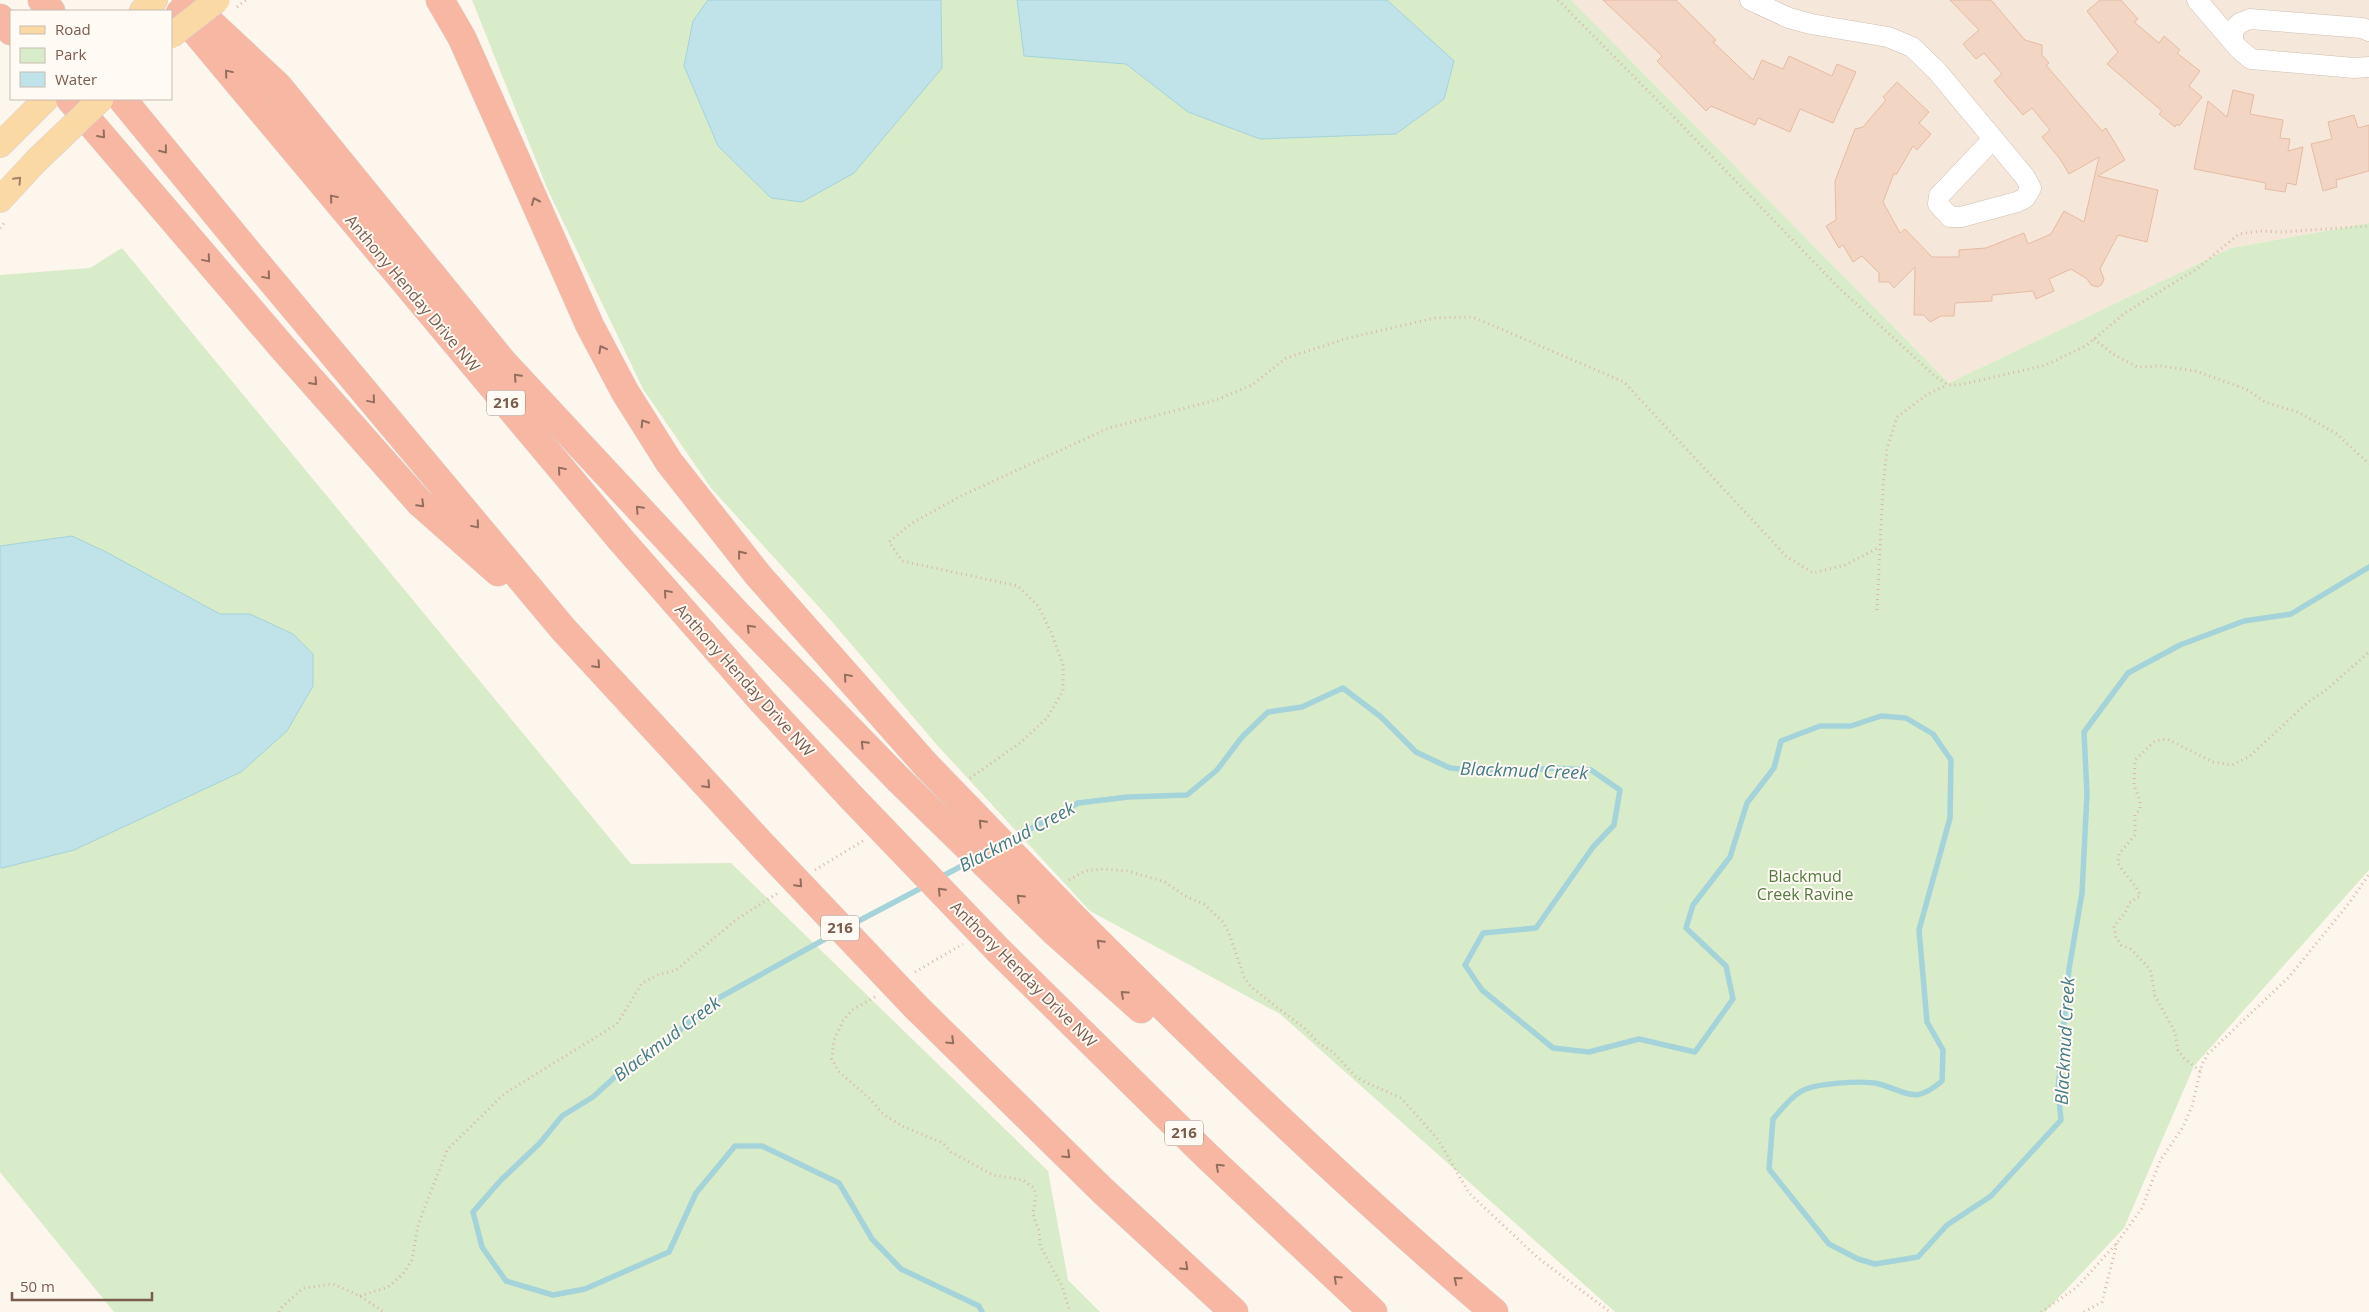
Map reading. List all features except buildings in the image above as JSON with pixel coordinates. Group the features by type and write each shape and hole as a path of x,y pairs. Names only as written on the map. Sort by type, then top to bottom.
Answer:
{"highway":[{"path":"42,0 50,10"},
{"name":"Anthony Henday Drive NW","path":"169,0 621,540 852,798 999,951 1199,1148 1373,1312"},
{"path":"186,0 278,86 502,361 739,616 898,779 1234,1076 1401,1230 1494,1312"},
{"path":"440,0 462,38 590,326 625,392 669,462 758,575 1066,926"},
{"path":"456,0 462,38"},
{"path":"0,18 10,30"},
{"path":"71,100 282,348 420,503 564,630"},
{"name":"216","path":"123,100 564,630 765,848 916,1007 1103,1191 1234,1312"}],"main road":[{"path":"143,10 155,0"},
{"path":"172,35 217,0"},
{"path":"7,137 45,100"},
{"path":"0,200 36,161 99,100"}],"street":[{"path":"1750,0 1789,18 1811,24 1900,40 1912,47 1937,71 1993,139 2030,184 2031,188 2030,193 2017,202 1961,217 1950,217 1938,204 1939,196 1993,139"},
{"path":"2197,0 2244,56 2259,61 2354,68 2369,67"},
{"path":"2233,41 2233,30 2240,23 2250,19 2362,28 2369,31"}],"path":[{"path":"1558,0 1839,288 1922,364 1948,385"},
{"path":"1877,610 1887,450 1896,417 1928,394 1948,385 1960,385 2046,365 2087,345 2125,312 2198,268 2239,234 2260,231 2281,232 2369,226"},
{"path":"969,779 1020,743 1047,718 1063,691 1063,665 1051,632 1038,606 1018,586 902,561 889,542 912,523 961,496 1109,428 1216,400 1252,385 1286,358 1348,338 1435,318 1472,317 1624,382 1786,556 1812,573 1845,565 1880,547"},
{"path":"2094,339 2113,354 2137,367 2161,366 2194,371 2246,389 2265,402 2298,412 2337,434 2369,464"},
{"path":"2200,1071 2184,1058 2178,1050 2175,1032 2156,996 2150,969 2131,949 2121,945 2116,937 2114,926 2125,913 2129,903 2140,896 2139,890 2130,881 2118,863 2119,854 2135,834 2135,815 2140,809 2140,802 2134,785 2135,760 2155,741 2167,739 2213,762 2232,765 2250,756 2308,702 2326,690 2369,652"},
{"path":"813,872 871,837"},
{"path":"2040,1312 2076,1288 2117,1243 2142,1208 2160,1161 2183,1127 2192,1106 2200,1071 2208,1054 2289,977 2350,902 2369,874"},
{"path":"360,1296 388,1287 403,1274 412,1260 418,1225 447,1150 504,1094 617,1024 642,983 658,975 676,970 736,919 779,893"},
{"path":"2084,1312 2102,1302 2117,1243"},
{"path":"279,1312 303,1288 333,1284 360,1296 384,1312"}],"shaded area":[{"path":"1571,0 2369,0 2369,223 2231,248 1949,383"}],"green space":[{"name":"Blackmud Creek Ravine","path":"472,0 1571,0 1949,383 2231,248 2369,223 2369,870 2194,1066 2124,1228 2045,1312 1615,1312 1280,1014 1090,911 937,745 828,617 711,488 643,389 547,188"},
{"path":"122,248 631,864 731,863 1048,1171 1068,1280 1100,1312 114,1312 0,1172 0,275 90,268"}],"water":[{"path":"708,0 941,0 942,68 854,173 802,202 771,198 718,146 684,66 693,21"},
{"path":"1017,0 1387,0 1454,61 1444,99 1396,134 1260,139 1188,112 1126,64 1024,56"},
{"path":"72,536 106,552 220,614 250,614 293,634 313,654 313,686 287,731 241,772 74,850 2,868 0,867 0,546"}],"waterway":[{"name":"Blackmud Creek","path":"1010,840 1078,803 1128,797 1187,795 1217,770 1242,737 1268,712 1302,707 1343,688 1381,717 1416,752 1450,768 1502,773 1553,768 1591,770 1620,790 1614,825 1593,847 1536,928 1483,933 1465,965 1482,990 1553,1048 1589,1052 1639,1039 1695,1052 1733,999 1726,966 1686,928 1693,905 1730,857 1747,803 1774,768 1781,741 1820,726 1851,726 1881,716 1906,718 1933,734 1951,760 1950,818 1919,930 1927,1022 1943,1050 1942,1081 1924,1093 1917,1095 1904,1093 1879,1084 1862,1082 1827,1084 1800,1092 1773,1119 1769,1169 1829,1244 1858,1259 1875,1264 1918,1257 1947,1225 1991,1196 2061,1120 2058,1090 2069,969 2082,893 2087,794 2084,732 2128,673 2180,645 2244,621 2291,614 2369,567"},
{"name":"Blackmud Creek","path":"939,878 971,861"},
{"name":"Blackmud Creek","path":"849,926 925,886"},
{"name":"Blackmud Creek","path":"836,933 715,1000 674,1035 629,1064 593,1097 562,1116 540,1143 501,1180 473,1212 482,1247 506,1281 553,1295 585,1289 669,1252 696,1193 735,1146 762,1146 839,1183 872,1239 901,1269 979,1306 982,1312"}]}
